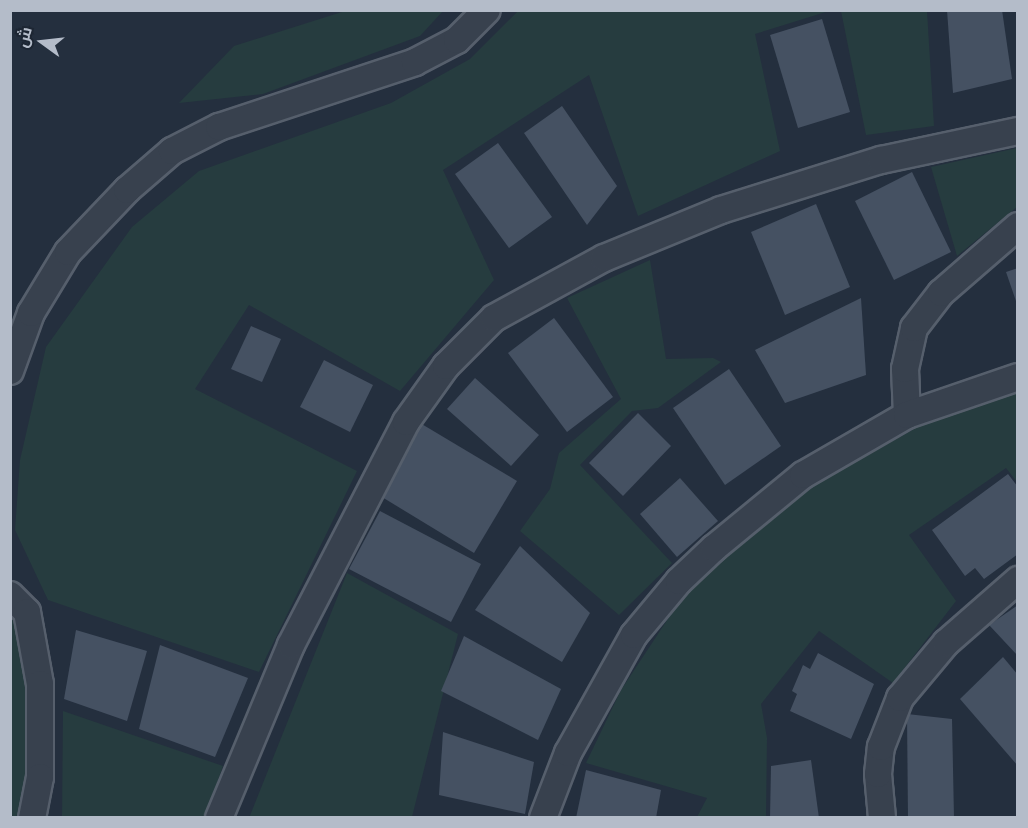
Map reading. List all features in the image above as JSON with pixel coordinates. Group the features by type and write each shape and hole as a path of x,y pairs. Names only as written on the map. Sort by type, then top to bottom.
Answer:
{"street":[{"path":"10,371 30,313 68,252 127,190 165,157 194,136 415,62 457,40 487,10"},
{"path":"219,818 291,645 406,422 446,366 494,318 604,258 721,210 881,160 1017,131"},
{"path":"906,415 905,369 914,328 941,293 1017,226"},
{"path":"543,818 591,706 634,634 679,581 803,475 906,415 1017,377"},
{"path":"882,818 878,774 881,747 900,698 946,643 1017,580"},
{"path":"10,595 27,612 40,684 40,777 32,818"}],"green space":[{"path":"345,11 443,11 420,36 263,94 179,103 234,46"},
{"path":"518,11 829,11 755,34 780,151 638,216 589,75 443,170 494,280 400,391 249,305 195,389 357,471 259,672 48,600 15,530 20,460 46,347 132,227 199,171 391,103 470,59"},
{"path":"841,11 927,11 934,126 866,135"},
{"path":"1017,148 1017,207 957,256 931,167"},
{"path":"650,260 666,359 713,358 721,362 658,408 632,411 580,465 672,563 619,615 520,531 550,489 559,453 621,399 567,298"},
{"path":"1017,386 1017,482 1006,468 909,535 956,601 893,683 819,631 761,704 767,738 766,817 697,817 707,798 586,763 621,690 687,590 790,499 948,410"},
{"path":"347,573 458,634 412,817 249,818"},
{"path":"10,611 20,630 26,682 28,777 16,818 10,817"},
{"path":"63,711 223,766 205,817 62,817"}],"building":[{"path":"947,10 1002,10 1012,79 953,93"},
{"path":"822,19 850,112 798,128 770,35"},
{"path":"562,106 617,186 587,225 524,133"},
{"path":"498,143 552,217 509,248 455,174"},
{"path":"912,172 951,252 894,280 855,201"},
{"path":"816,204 850,287 785,315 751,232"},
{"path":"1018,268 1018,304 1017,304 1006,272"},
{"path":"861,298 866,375 785,403 755,350"},
{"path":"554,318 613,397 567,432 508,353"},
{"path":"251,326 281,339 262,382 231,369"},
{"path":"324,360 373,385 350,432 300,407"},
{"path":"729,369 781,446 725,485 673,408"},
{"path":"475,378 539,435 511,466 447,409"},
{"path":"638,413 671,446 623,496 589,463"},
{"path":"420,423 517,481 474,553 377,494"},
{"path":"1008,474 1018,487 1018,554 984,579 975,568 965,576 932,530"},
{"path":"680,478 718,521 677,557 640,514"},
{"path":"380,511 481,564 451,622 349,569"},
{"path":"520,546 590,613 562,662 475,610"},
{"path":"1018,605 1018,656 989,625"},
{"path":"76,630 147,651 127,721 64,699"},
{"path":"464,636 561,689 538,740 441,691"},
{"path":"160,645 248,678 215,757 139,729"},
{"path":"818,653 874,684 851,739 790,711 797,694 792,691 803,665 810,669"},
{"path":"1003,657 1018,675 1018,766 960,699"},
{"path":"907,714 952,719 954,818 908,818"},
{"path":"443,732 534,762 525,814 439,795"},
{"path":"811,760 819,818 770,818 771,766"},
{"path":"586,770 661,790 656,818 576,818"}]}
